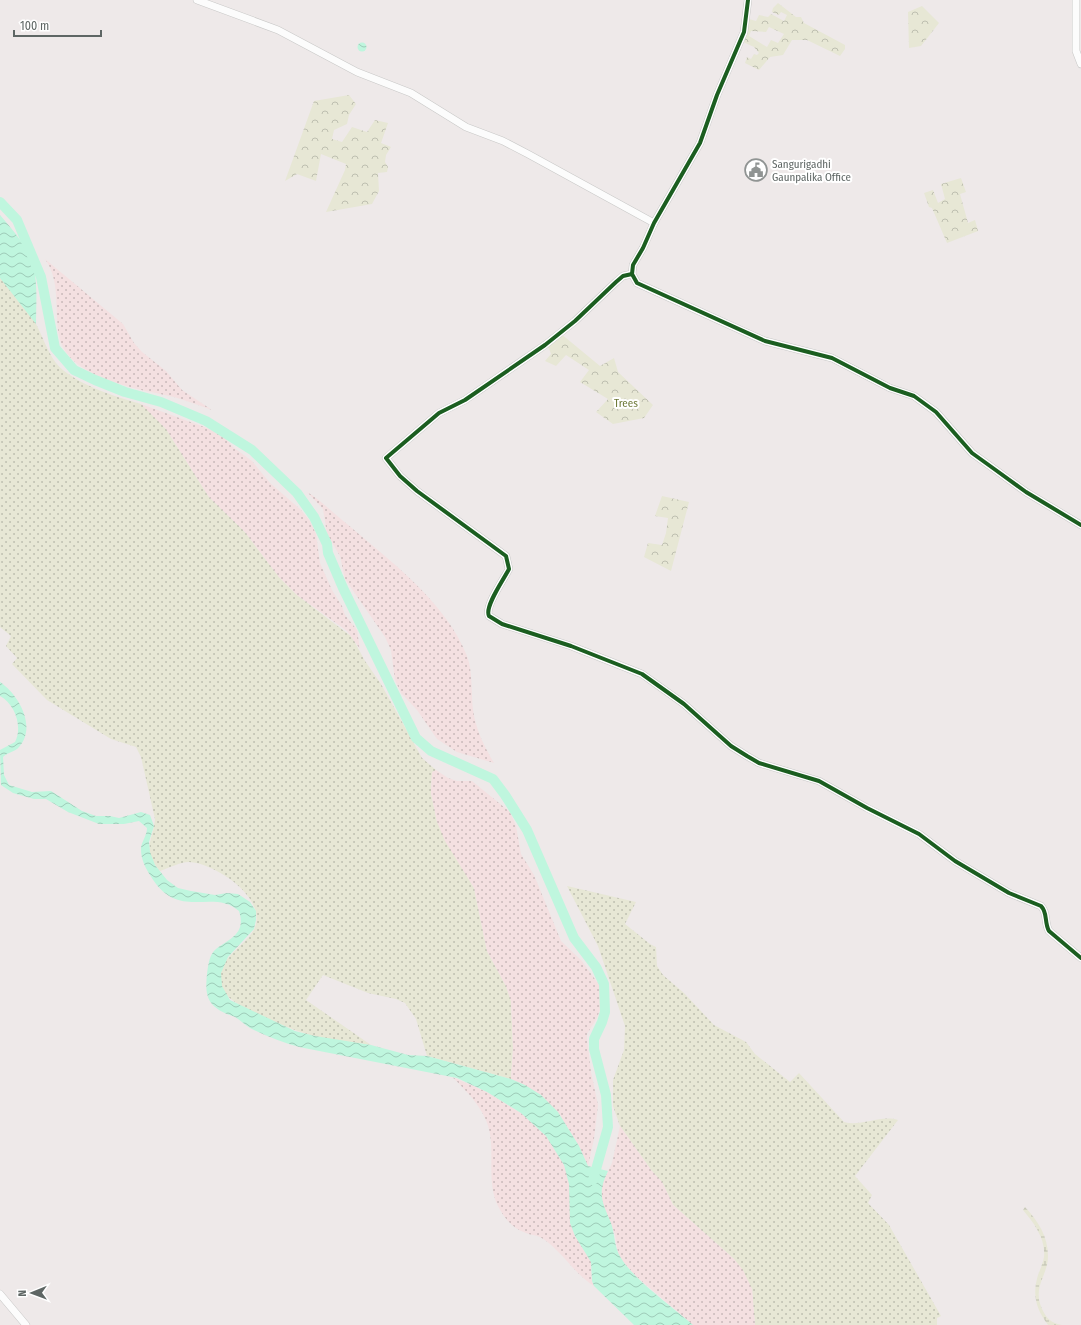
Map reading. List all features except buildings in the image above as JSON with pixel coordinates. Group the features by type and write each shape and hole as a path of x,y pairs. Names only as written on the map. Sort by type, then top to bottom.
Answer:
{"street":[{"path":"197,0 278,30 357,72 411,93 466,127 503,141 654,223"},
{"path":"748,0 744,32 717,95 700,143 654,223 643,248 633,265 632,274 637,283 765,341 832,358 890,388 914,396 936,412 972,453 1026,492 1081,525"},
{"path":"1076,0 1076,45 1081,64"},
{"path":"632,274 623,276 575,321 544,345 465,400 439,413 386,458 400,476 417,491 506,556 509,569 492,600 488,611 489,616 502,624 577,648 642,674 684,704 731,746 759,763 819,781 918,834 955,861 1009,893 1040,906 1044,910 1046,926 1049,931 1081,958"},
{"path":"0,1294 26,1325"}],"green space":[{"path":"778,3 796,17 801,17 804,23 845,45 845,49 840,56 807,40 792,40 783,55 770,57 759,70 745,63 747,57 751,59 754,54 757,55 759,53 754,47 743,42 749,19 756,21 759,15 768,17 771,14 784,21 787,15 781,12 779,15 772,12 773,8","holes":["769,27 784,34 778,43 771,40 767,47 749,36 751,31 766,32"]},
{"path":"922,6 939,23 921,46 909,48 908,12"},
{"path":"349,95 356,104 349,115 347,124 334,130 332,139 342,142 352,127 367,132 375,120 388,123 381,143 391,147 386,155 385,162 388,167 387,172 378,173 379,191 372,204 326,212 345,170 346,164 321,154 316,181 297,174 285,181 314,101"},
{"path":"961,178 966,192 960,194 968,223 975,220 978,231 947,243 932,208 929,207 924,193 933,190 938,203 945,199 941,184"},
{"path":"0,278 25,307 33,319 56,363 63,370 83,383 107,393 141,404 145,407 166,429 209,497 245,532 279,577 297,595 352,637 365,661 381,684 422,758 436,770 432,773 431,793 437,822 474,888 487,951 506,986 511,1001 513,1048 511,1079 427,1056 416,1019 405,1003 396,999 368,993 323,975 306,1000 371,1045 328,1039 306,1034 252,1012 230,999 225,993 220,982 221,972 225,963 246,940 256,924 256,913 252,902 234,882 211,868 186,862 160,871 154,863 150,851 155,819 141,757 136,747 111,739 47,700 12,664 17,658 6,646 11,636 0,627"},
{"name":"Trees","path":"560,333 600,366 614,358 618,372 653,405 644,418 613,424 596,412 608,399 580,382 589,370 566,355 556,366 545,361 551,354 548,346"},
{"path":"662,496 689,502 671,571 644,557 648,543 662,545 666,533 668,518 655,516"},
{"path":"567,886 636,902 625,924 656,947 657,966 663,975 684,993 714,1025 746,1042 755,1054 790,1082 799,1073 844,1122 857,1123 885,1118 898,1120 855,1176 872,1195 868,1203 889,1225 941,1316 937,1318 937,1325 755,1325 752,1289 734,1259 673,1205 662,1182 651,1170 620,1126 613,1106 613,1080 624,1050 625,1026 598,946"},
{"path":"1025,1207 1041,1229 1048,1249 1046,1269 1041,1281 1039,1301 1048,1318 1052,1322 1062,1325 1048,1325 1036,1302 1036,1282 1044,1259 1044,1250 1038,1232 1023,1210"}],"sand":[{"path":"45,259 123,324 134,343 142,352 166,371 182,390 212,410 174,397 125,386 107,380 76,363 65,351 59,336 55,286 50,268"},
{"path":"141,404 207,428 223,436 233,447 252,461 270,483 300,509 310,521 316,534 320,563 345,615 357,630 360,649 347,631 297,595 279,577 245,532 209,497 166,429"},
{"path":"307,492 323,503 415,583 431,600 458,636 469,662 474,717 481,738 494,763 457,752 437,739 417,710 401,693 395,680 391,650 385,637 345,579 340,556 327,534 323,509"},
{"path":"436,770 448,778 457,781 472,781 510,812 516,826 521,854 534,875 561,941 582,961 599,985 602,1004 597,1018 587,1034 591,1072 598,1105 594,1139 588,1166 579,1146 566,1125 541,1095 511,1079 513,1048 511,1001 506,986 487,951 474,888 445,841 437,822 431,793 432,772"},
{"path":"452,1077 487,1092 521,1113 546,1136 552,1144 560,1156 568,1175 591,1262 592,1281 594,1286 580,1275 548,1242 540,1237 521,1231 509,1222 503,1215 498,1206 493,1189 491,1143 488,1126 476,1103"},
{"path":"620,1126 651,1170 662,1182 673,1205 734,1259 743,1270 752,1289 755,1325 693,1325 637,1277 623,1262 618,1253 615,1234 602,1203 601,1193 602,1184 612,1163"}],"water":[{"path":"360,43 364,43 366,47 364,51 360,51 358,49 358,45"},
{"path":"0,215 24,245 33,264 36,286 36,324 0,278"},
{"path":"0,682 14,695 26,721 24,739 19,747 3,757 4,775 9,785 32,792 51,791 82,811 96,816 110,816 119,818 141,812 150,815 154,826 149,842 150,852 155,865 167,880 178,888 215,895 227,893 238,894 250,902 256,911 254,929 228,957 221,973 222,986 230,1000 295,1031 315,1036 371,1045 408,1055 427,1056 511,1079 525,1085 541,1095 558,1112 579,1146 588,1166 608,1171 603,1186 602,1197 611,1223 617,1250 621,1258 644,1284 693,1325 634,1325 594,1286 592,1281 591,1262 575,1236 570,1223 569,1184 564,1165 546,1136 521,1113 487,1092 457,1078 299,1047 274,1039 256,1031 235,1017 217,1009 210,1001 206,990 209,962 214,951 230,940 238,931 241,919 239,911 229,905 218,902 183,901 172,898 161,889 150,875 143,860 141,846 147,828 139,821 124,824 99,824 68,812 46,799 34,799 13,793 1,785 0,750 15,742 18,723 10,704 0,696"}],"waterway":[{"path":"0,202 17,220 41,277 55,348 74,370 125,392 161,402 206,421 252,450 297,493 314,517 327,544 328,553 343,588 416,738 431,751 493,779 527,830 574,938 596,967 604,984 605,1012 594,1039 594,1049 606,1095 608,1127 593,1180"}],"cycle path":[{"path":"748,0 744,32 717,95 700,143 654,223 643,248 633,265 632,274 637,283 765,341 832,358 890,388 914,396 936,412 972,453 1026,492 1081,525"},
{"path":"632,274 623,276 575,321 545,345 465,400 439,413 386,458 400,476 417,491 506,556 509,569 489,606 489,616 502,624 571,646 642,674 684,704 731,746 759,763 819,781 867,808 919,834 955,861 1009,893 1041,906 1049,931 1081,958"}],"place":[{"name":"Sangurigadhi Gaunpalika Office","path":"756,170"}]}
